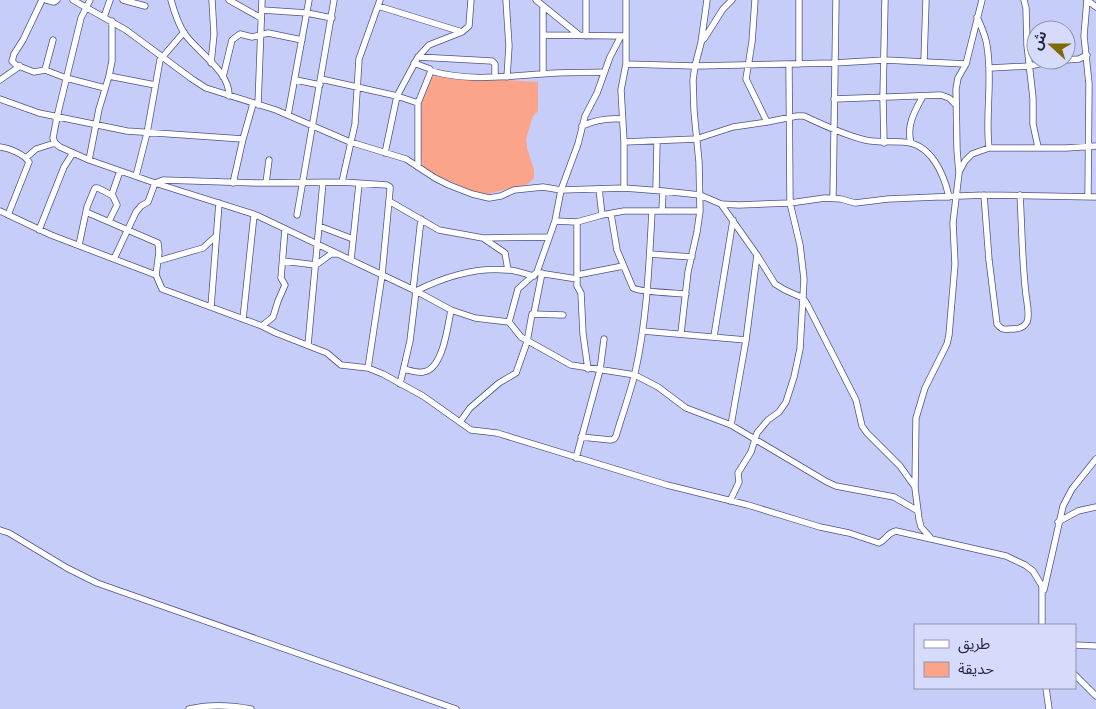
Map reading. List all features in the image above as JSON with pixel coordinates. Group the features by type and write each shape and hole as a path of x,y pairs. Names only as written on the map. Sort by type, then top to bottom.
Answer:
{"street":[{"path":"57,0 54,2 44,0 24,40 12,58 14,63 34,72 44,70 105,88"},
{"path":"73,0 126,30 202,86 288,115 350,142 406,159 449,185 489,198 501,196 514,190 543,187 561,190 624,188 663,190 700,195 722,204 790,203 832,198 855,204 888,200 984,195 1096,197"},
{"path":"90,0 81,18 57,117 53,138 60,148 88,160 155,183 254,214 451,310 475,318 509,322 521,338 571,365 635,375 658,387 686,408 731,425 836,486 894,497 918,511"},
{"path":"104,17 110,0"},
{"path":"123,0 145,6"},
{"path":"171,0 184,32 223,77 229,88 230,96"},
{"path":"211,63 214,52 212,0"},
{"path":"229,0 261,18"},
{"path":"233,183 243,138 256,104 262,0"},
{"path":"288,115 296,80 308,0"},
{"path":"297,215 334,0"},
{"path":"386,153 397,96 414,64 429,45 462,32 469,26 471,0"},
{"path":"506,0 507,77"},
{"path":"536,0 579,35"},
{"path":"586,0 586,36"},
{"path":"624,188 621,90 626,64 624,36 626,0"},
{"path":"681,333 700,211 699,162 694,111 694,66 701,43 707,0"},
{"path":"701,43 723,9 732,0"},
{"path":"755,0 746,79 767,122"},
{"path":"799,64 800,0"},
{"path":"832,198 836,0"},
{"path":"884,143 885,0"},
{"path":"924,61 926,0"},
{"path":"959,173 956,105 958,78 966,64 982,0"},
{"path":"1024,0 1026,20"},
{"path":"1088,197 1087,147 1093,103 1084,36 1087,0 1096,6"},
{"path":"342,182 355,124 358,59 379,3 462,32"},
{"path":"543,6 543,74"},
{"path":"262,10 307,13 332,18"},
{"path":"978,17 987,45 990,68 989,148"},
{"path":"88,160 112,61 112,21"},
{"path":"136,176 160,60 184,32"},
{"path":"223,77 230,43 233,38 243,34 252,37 274,34 302,40"},
{"path":"544,35 624,36"},
{"path":"460,422 470,408 499,383 516,373 527,342 531,316 534,313 538,274 550,238 561,190 578,144 585,116 597,93 603,72 610,56 624,36"},
{"path":"44,70 53,40"},
{"path":"1076,59 1087,56"},
{"path":"418,57 492,61 495,64 496,77"},
{"path":"626,64 694,66 885,60 966,64"},
{"path":"414,64 445,75 507,77 603,72"},
{"path":"730,501 739,482 738,472 757,433 768,420 779,412 786,402 800,349 803,265 790,203 789,64"},
{"path":"0,80 20,66"},
{"path":"990,68 1026,66"},
{"path":"418,167 418,104 431,70"},
{"path":"1030,70 1033,124 1038,147"},
{"path":"109,76 155,85"},
{"path":"296,80 358,88 397,96 418,104"},
{"path":"834,99 941,95 949,98 956,105"},
{"path":"911,143 909,135 910,124 923,96"},
{"path":"0,99 57,117 146,133 243,138"},
{"path":"624,142 696,139 733,127 804,116 858,138 884,143 911,143 920,147 930,155 945,180 952,197"},
{"path":"582,126 602,120 622,119"},
{"path":"656,190 657,142"},
{"path":"26,158 36,149 55,143"},
{"path":"930,538 921,527 918,511 916,488 916,418 925,388 949,335 955,264 952,197 959,173 965,160 972,154 989,148 1096,146"},
{"path":"0,147 26,158 29,165 8,215"},
{"path":"39,230 64,167 73,153"},
{"path":"266,183 268,160"},
{"path":"109,221 117,205 113,196 120,171"},
{"path":"114,259 137,209 148,202 155,183 163,180 233,183 342,182 387,185 390,187 382,275 368,368"},
{"path":"308,345 323,182"},
{"path":"351,260 359,184"},
{"path":"79,245 86,212 95,188 113,196"},
{"path":"599,189 602,215"},
{"path":"662,211 663,190"},
{"path":"984,195 989,260 997,324 1000,329 1004,330 1020,328 1028,320 1022,266 1020,195"},
{"path":"389,201 439,230 483,238 550,238"},
{"path":"211,307 219,203"},
{"path":"722,204 758,255 775,284 803,298 836,358 856,400 862,426 900,466 916,488"},
{"path":"0,211 39,230 156,275"},
{"path":"554,221 577,222 624,211 700,211"},
{"path":"86,212 158,243 156,275 162,289 262,326 276,334 327,353 341,365 368,368 423,396 471,430 497,433 667,485 820,527 849,533 879,544 890,533 896,531 1006,556 1025,565 1038,578 1042,594"},
{"path":"581,437 614,439 635,375 648,290 652,212"},
{"path":"243,319 254,214"},
{"path":"611,214 617,250 633,288 638,291 648,290 686,294"},
{"path":"400,384 410,341 421,219"},
{"path":"714,336 733,220"},
{"path":"577,222 577,286 581,293 583,334 588,369"},
{"path":"319,226 353,239"},
{"path":"262,326 273,316 285,285 281,278 285,229"},
{"path":"158,261 204,248 216,236"},
{"path":"483,238 505,253 508,270"},
{"path":"283,261 316,265 330,254 337,254"},
{"path":"650,254 692,257"},
{"path":"731,425 758,255"},
{"path":"414,291 443,279 482,269 577,277 623,266"},
{"path":"509,322 518,289 538,274"},
{"path":"404,369 422,372 434,365 443,348 451,310"},
{"path":"534,313 563,315"},
{"path":"643,331 746,340"},
{"path":"576,458 600,370 604,340"},
{"path":"1042,624 1042,594 1063,506 1072,489 1096,459"},
{"path":"1058,522 1078,511 1096,507"},
{"path":"0,530 97,584 456,709"},
{"path":"1076,645 1096,646"},
{"path":"1076,676 1096,696"},
{"path":"1046,689 1049,709"},
{"path":"189,709 218,705 251,709"}],"green space":[{"path":"434,76 538,82 538,111 533,116 526,139 534,170 534,178 528,184 487,194 477,193 425,170 420,149 419,121 424,94 428,83"}]}
